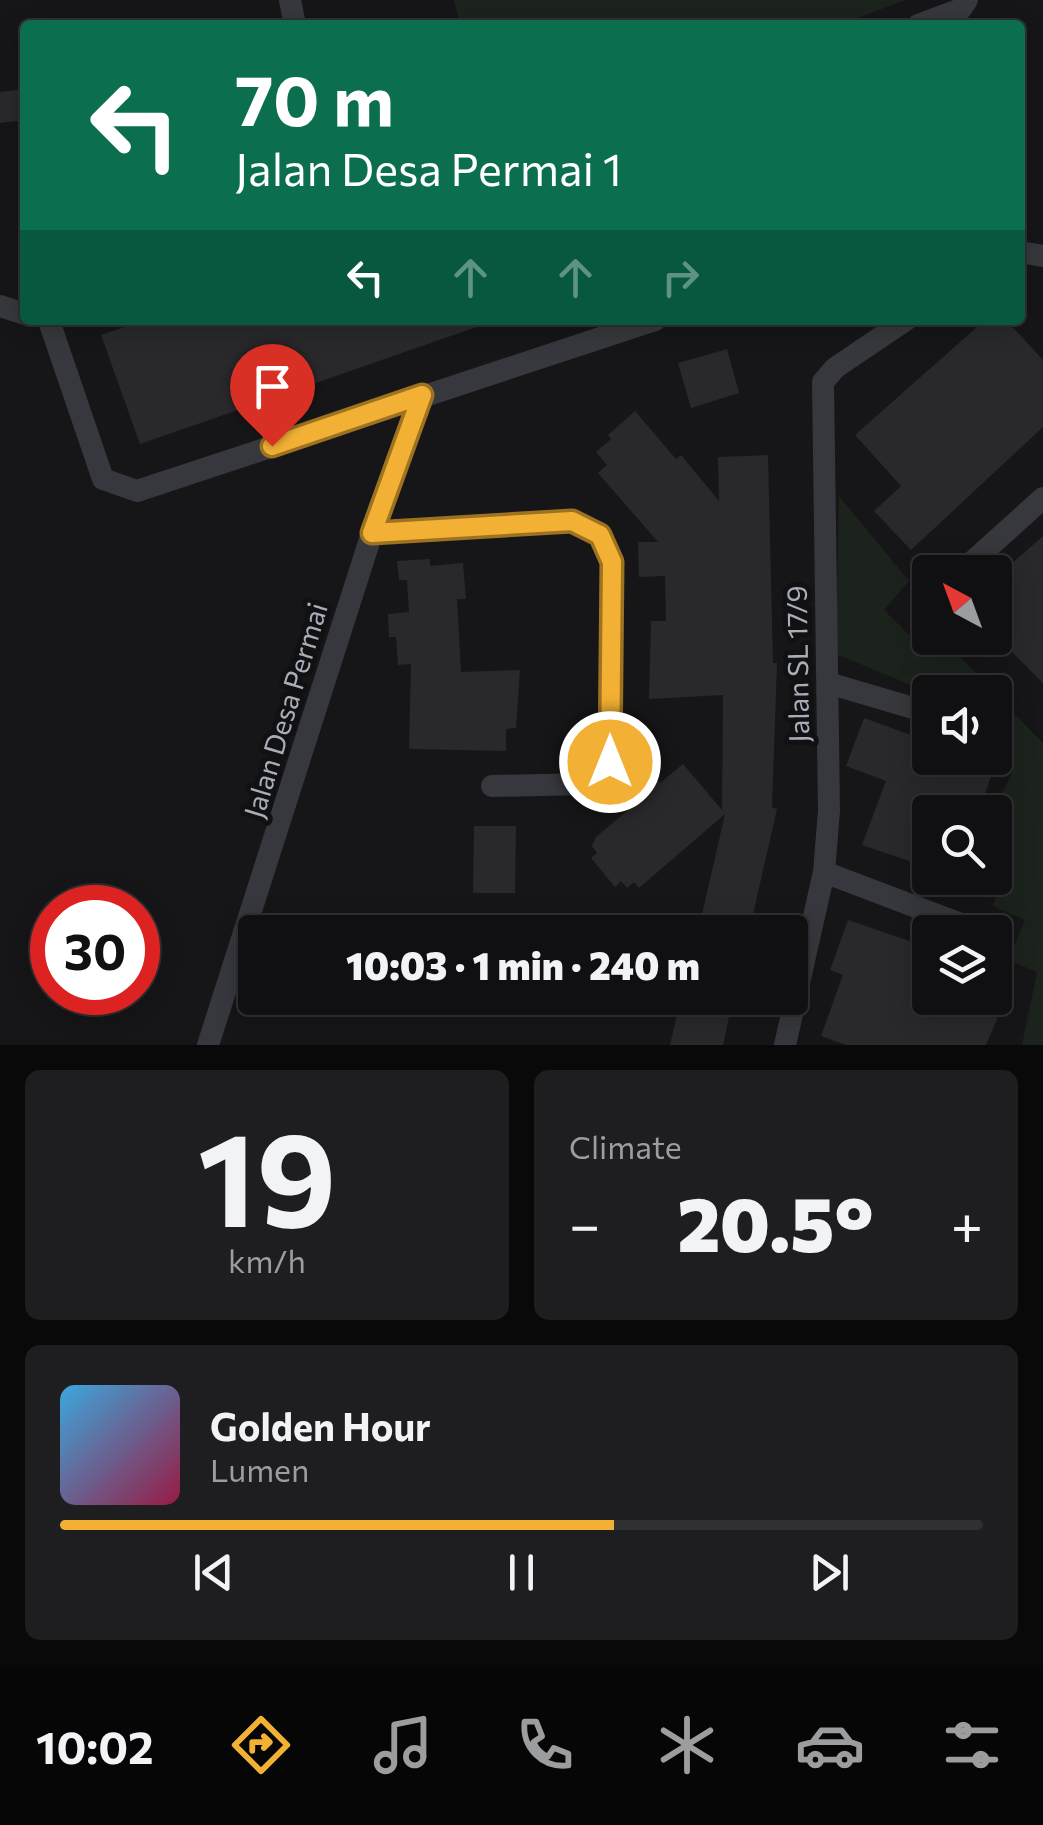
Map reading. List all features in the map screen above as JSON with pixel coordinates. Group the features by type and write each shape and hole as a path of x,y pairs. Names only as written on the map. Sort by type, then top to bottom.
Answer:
{"street":[{"path":"930,20 964,5"},
{"path":"51,325 103,479 137,490 640,325"},
{"name":"Jalan SL 17/9","path":"785,1045 824,872 829,811 824,382 835,368 899,325"},
{"name":"Jalan Desa Permai","path":"208,1045 372,533 422,395"},
{"path":"980,555 1043,498"},
{"path":"372,533 572,521 600,535 612,562 610,762 586,784 492,786"},
{"path":"828,683 912,708"},
{"path":"824,872 936,915"}],"shaded area":[{"path":"454,0 906,0 852,20 459,20"},
{"path":"839,496 909,581 884,610 912,638 912,655 958,655 977,675 912,675 912,686 836,654"},
{"path":"1012,711 1043,743 1043,1045 1022,1045 1037,972 1012,962 1012,951 1025,920 993,906 996,895 1012,895 1012,795 1001,795 1013,772"}],"building":[{"path":"20,90 20,121 0,123 0,92"},
{"path":"130,325 482,325 140,444 101,335"},
{"path":"979,325 1011,325 1043,360 1043,427 911,550 874,511 901,486 855,435"},
{"path":"727,349 739,393 691,408 678,363"},
{"path":"635,411 676,459 681,455 719,501 718,457 768,455 773,663 777,663 772,807 777,809 753,915 702,915 725,814 639,888 634,882 627,888 621,881 615,887 591,858 597,853 592,846 596,837 634,805 627,797 653,776 660,783 683,764 722,810 723,695 649,699 651,621 666,621 665,576 639,577 638,542 658,542 598,473 607,465 596,452 611,439 608,435"},
{"path":"1043,536 1043,683 1012,652 1012,563"},
{"path":"430,559 430,566 463,563 466,599 457,599 461,672 520,670 516,728 506,729 506,751 409,749 411,664 398,665 396,637 389,637 388,614 409,612 407,580 399,580 397,561"},
{"path":"864,718 912,735 912,775 992,775 984,795 912,795 912,862 862,845 886,781 846,766"},
{"path":"474,826 516,826 515,893 473,893"},
{"path":"848,920 912,942 912,1015 999,1015 986,1045 846,1045 821,1036 843,975 830,970"},
{"path":"677,1015 729,1015 723,1045 670,1045"}],"route":[{"path":"272,446 422,395 372,533 572,521 600,535 612,562 610,762"}]}
